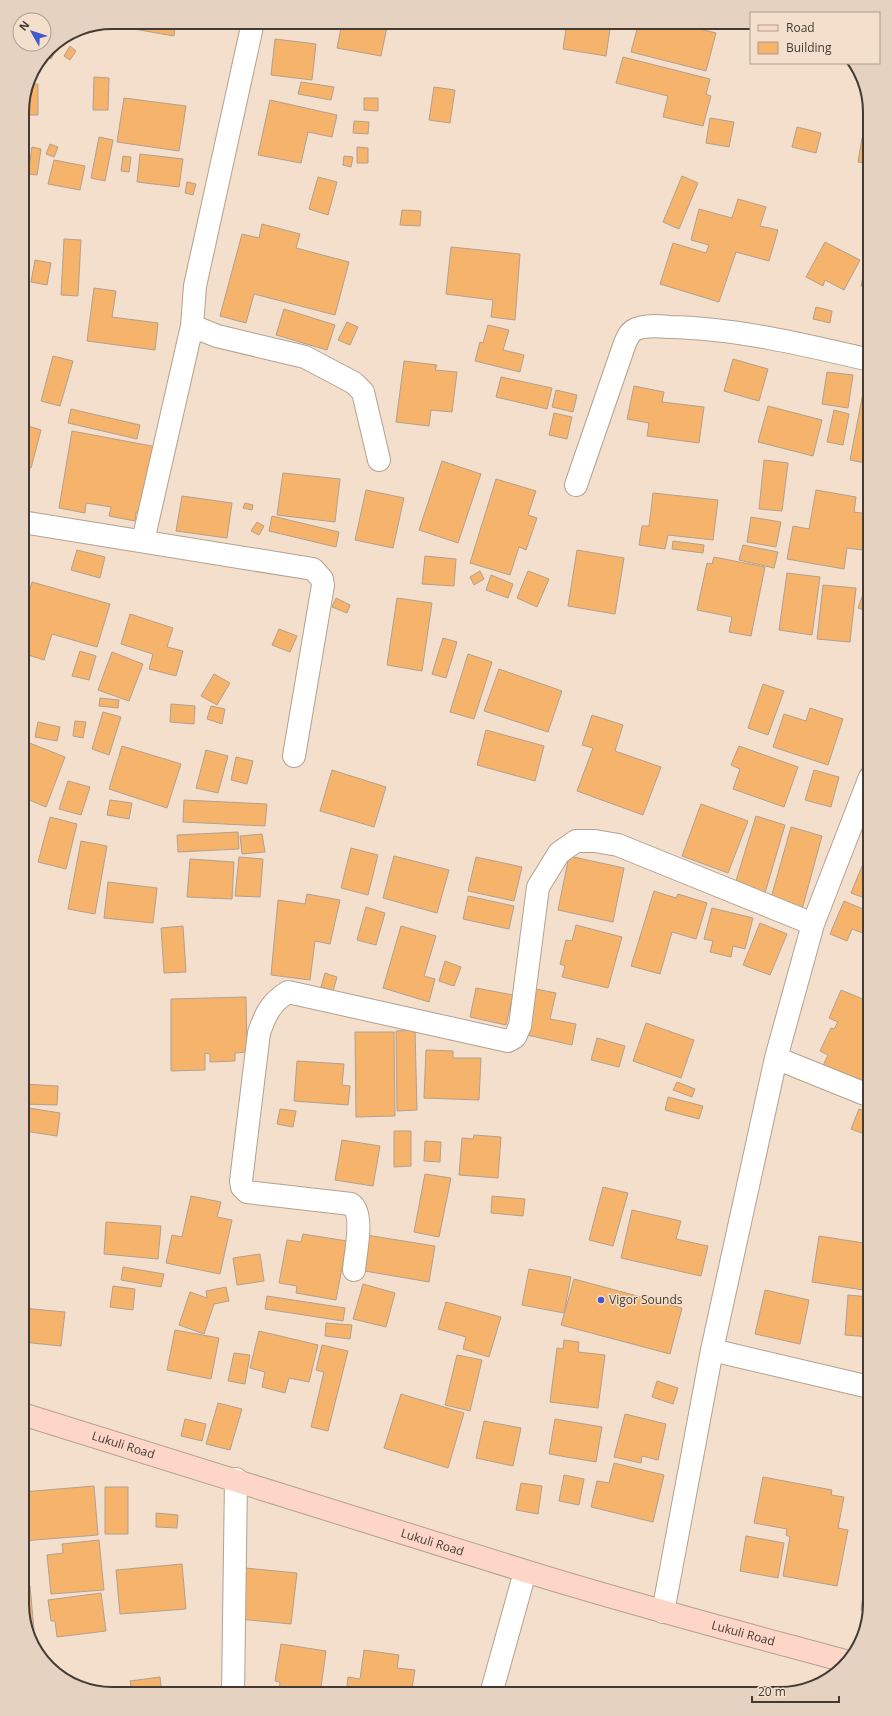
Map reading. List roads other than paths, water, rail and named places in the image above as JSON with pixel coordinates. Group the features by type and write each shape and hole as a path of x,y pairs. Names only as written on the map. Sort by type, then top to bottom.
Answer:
{"street":[{"path":"143,541 192,326 195,286 252,29"},
{"path":"192,326 217,336 305,357 354,383 363,392 379,460"},
{"path":"576,485 625,343 629,333 635,329 651,326 692,327 805,344 863,358"},
{"path":"29,523 313,569 322,579 323,586 294,756"},
{"path":"663,1612 712,1350 776,1058 814,924 863,795"},
{"path":"354,1270 359,1219 355,1207 351,1204 247,1192 242,1187 241,1181 259,1033 264,1017 277,998 288,992 508,1041 515,1037 520,1026 538,887 559,853 576,842 594,841 618,845 814,924"},
{"path":"776,1058 863,1093"},
{"path":"712,1350 863,1386"},
{"name":"Lukuli Road","path":"29,1416 236,1479 525,1572 841,1661"},
{"path":"233,1687 236,1479"},
{"path":"493,1687 525,1572"}],"place":[{"name":"Vigor Sounds","path":"601,1300"}]}
